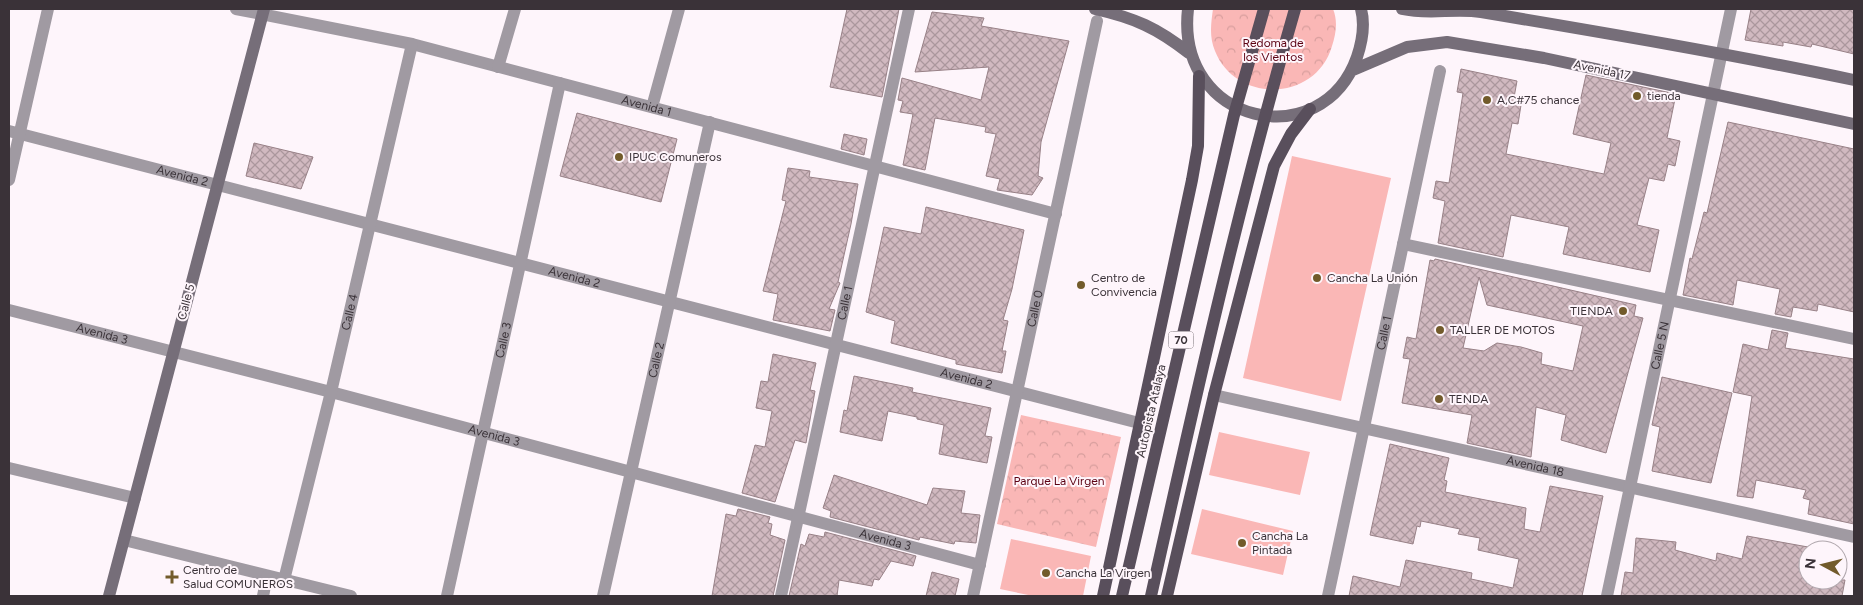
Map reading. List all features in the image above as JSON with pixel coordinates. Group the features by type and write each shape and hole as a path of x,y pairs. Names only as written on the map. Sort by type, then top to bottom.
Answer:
{"main road":[{"path":"1188,9 1185,29 1189,53 1199,76 1213,92 1229,105 1248,113 1269,116 1283,116 1310,109 1327,100 1341,86 1352,70 1362,44 1363,16 1361,9"},
{"name":"Autopista Atalaya","path":"1122,596 1234,115 1264,9"},
{"name":"70","path":"1151,596 1197,391 1262,124 1295,9"},
{"path":"1402,9 1420,13 1464,9 1722,53 1854,80"},
{"name":"Calle 5","path":"109,596 263,12"},
{"path":"1096,15 1138,21 1164,33 1189,53"},
{"name":"Avenida 17","path":"1352,70 1407,48 1447,42 1544,58 1854,124"},
{"path":"1103,596 1198,146 1199,76"},
{"path":"1167,596 1214,395 1274,166 1291,134 1310,109"}],"street":[{"path":"9,180 14,132 48,9"},
{"name":"Avenida 1","path":"236,9 263,12 412,44 877,165 1056,214"},
{"path":"498,66 515,9"},
{"path":"652,107 679,9"},
{"name":"Calle 1","path":"781,596 797,516 877,165 910,9"},
{"path":"1714,93 1731,9"},
{"name":"Calle 0","path":"973,596 1056,214 1096,15"},
{"name":"Calle 4","path":"284,580 331,392 412,44"},
{"name":"Calle 1","path":"1328,596 1440,71"},
{"name":"Calle 3","path":"447,596 560,83"},
{"name":"Calle 5 N","path":"1607,596 1714,93"},
{"name":"Calle 2","path":"603,596 710,122"},
{"name":"Avenida 2","path":"14,132 370,222 1139,424"},
{"path":"1403,244 1854,339"},
{"name":"Avenida 3","path":"9,310 331,392 980,565"},
{"name":"Avenida 18","path":"1214,395 1854,537"},
{"path":"9,468 135,498"},
{"path":"124,540 351,596"},
{"path":"263,596 267,576"}],"green space":[{"name":"Redoma de los Vientos","path":"1213,9 1333,9 1336,23 1335,37 1323,64 1310,78 1293,86 1275,89 1257,87 1240,80 1225,68 1215,51 1211,35"},
{"name":"Cancha La Unión","path":"1292,156 1391,178 1341,401 1243,378"},
{"name":"Parque La Virgen","path":"1021,415 1121,437 1096,547 997,524"},
{"name":"Cancha La Pintada","path":"1219,432 1310,452 1300,495 1209,475"},
{"name":"Cancha La Pintada","path":"1202,509 1293,531 1283,575 1191,554"},
{"name":"Cancha La Virgen","path":"1011,539 1091,556 1083,596 1033,596 1000,589"}],"building":[{"path":"847,9 899,9 882,97 830,87"},
{"path":"1751,9 1854,9 1854,54 1812,44 1811,47 1783,42 1783,46 1745,40"},
{"path":"932,12 984,18 981,26 1069,41 1041,142 1038,176 1043,178 1032,195 997,190 1000,179 986,176 996,134 985,132 986,127 935,118 925,170 903,165 913,114 900,112 903,101 898,100 902,78 981,100 989,67 915,72"},
{"path":"1461,69 1517,81 1513,103 1521,105 1518,124 1512,123 1506,154 1604,174 1611,143 1573,134 1586,75 1676,94 1667,138 1680,141 1675,166 1668,164 1664,181 1649,178 1637,225 1659,230 1650,272 1563,254 1569,227 1511,215 1503,257 1438,243 1445,201 1433,198 1436,181 1449,183 1463,93 1457,92"},
{"name":"IPUC Comuneros","path":"577,113 677,139 661,202 560,176"},
{"path":"1728,122 1854,149 1854,312 1818,304 1817,311 1793,307 1791,317 1775,314 1780,289 1737,280 1733,305 1683,295 1690,258 1692,259 1704,212 1707,213"},
{"path":"844,134 867,139 864,155 841,149"},
{"path":"254,143 313,157 301,189 246,176"},
{"path":"788,168 810,171 809,177 858,184 838,282 840,283 829,309 835,310 830,331 773,320 778,294 763,291 786,201 782,200"},
{"path":"926,207 1024,230 1012,289 1003,320 1008,321 1002,351 1006,351 1002,373 956,364 956,360 891,343 895,321 866,312 884,227 921,234"},
{"path":"1435,259 1636,305 1634,316 1643,318 1606,453 1561,440 1566,415 1536,407 1531,457 1467,443 1472,415 1402,403 1410,359 1403,358 1407,337 1416,339 1430,260 1434,261","holes":["1479,277 1487,305 1583,326 1573,371 1541,364 1542,353 1521,347 1497,343 1484,351 1463,348"]},
{"path":"1772,330 1788,333 1785,348 1854,359 1854,524 1808,514 1810,500 1803,498 1806,490 1756,480 1753,498 1737,496 1752,396 1733,392 1743,344 1768,350"},
{"path":"773,354 816,363 810,390 815,391 806,443 795,440 775,502 742,493 755,445 765,447 772,411 756,408 761,381 768,382"},
{"path":"854,376 913,388 912,392 991,408 985,436 992,437 987,463 939,454 944,425 917,419 917,417 888,411 882,441 840,432 844,410 847,411"},
{"path":"1662,377 1732,393 1711,483 1652,471 1660,427 1652,425"},
{"path":"1390,444 1449,458 1444,480 1447,481 1445,492 1526,508 1524,529 1540,532 1550,486 1603,496 1582,596 1349,596 1353,576 1400,587 1406,560 1472,573 1471,579 1513,588 1519,559 1478,550 1480,538 1458,534 1460,529 1421,521 1420,527 1417,526 1413,544 1370,535"},
{"path":"834,475 927,505 933,488 965,491 961,513 980,515 976,543 955,541 954,544 920,537 919,540 830,517 831,511 823,508"},
{"path":"738,509 770,517 768,523 772,524 770,535 785,540 773,596 712,596 726,514 736,516"},
{"path":"825,532 916,556 913,566 891,561 879,580 874,579 872,586 839,580 837,596 789,596 801,544 805,546 809,534 824,537"},
{"path":"1747,536 1798,545 1798,590 1843,590 1842,596 1621,596 1625,572 1633,573 1636,538 1676,542 1675,550 1716,561 1717,553 1742,559"},
{"path":"932,572 959,579 955,596 926,596"}],"place":[{"name":"tienda","path":"1637,96"},
{"name":"A,C#75 chance","path":"1487,100"},
{"name":"IPUC Comuneros","path":"619,157"},
{"name":"Cancha La Unión","path":"1317,278"},
{"name":"Centro de Convivencia","path":"1081,285"},
{"name":"TIENDA","path":"1623,311"},
{"name":"TALLER DE MOTOS","path":"1440,330"},
{"name":"TENDA","path":"1439,399"},
{"name":"Cancha La Pintada","path":"1242,543"},
{"name":"Cancha La Virgen","path":"1046,573"},
{"name":"Centro de Salud COMUNEROS","path":"172,577"}]}
